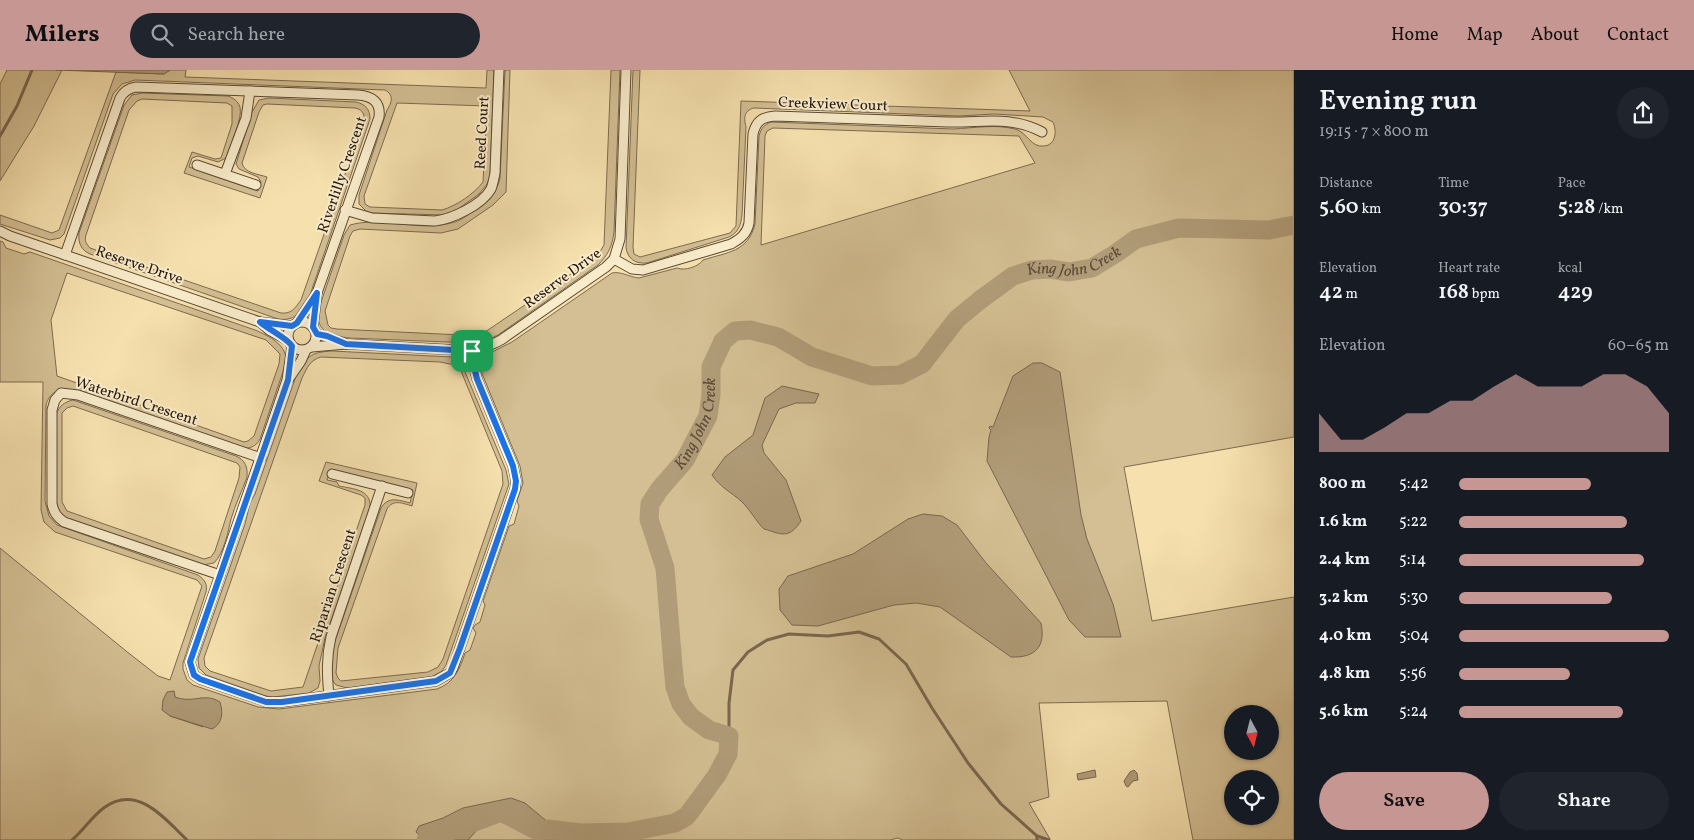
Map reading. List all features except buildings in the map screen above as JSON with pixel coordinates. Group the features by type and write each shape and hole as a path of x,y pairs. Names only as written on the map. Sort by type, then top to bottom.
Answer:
{"street":[{"name":"Reed Court","path":"345,210 372,218 435,221 455,216 484,197 491,189 495,173 500,70"},
{"name":"Reserve Drive","path":"309,348 346,344 472,351 485,349 596,275 614,259 620,240 626,70"},
{"name":"Riverlilly Crescent","path":"66,255 122,94 131,88 136,86 369,96 375,100 379,117 317,293 315,331"},
{"path":"225,174 246,118 250,91"},
{"name":"Creekview Court","path":"614,259 632,269 643,270 731,244 743,236 749,223 753,134 755,126 760,120 767,117 1017,122 1042,132"},
{"path":"197,165 256,185"},
{"name":"Reserve Drive","path":"0,231 260,322 294,325"},
{"name":"Reserve Drive","path":"0,235 10,236"},
{"name":"Riverlilly Crescent","path":"294,325 317,293"},
{"name":"Reserve Drive","path":"260,322 290,343"},
{"path":"288,380 290,343 288,333 294,325 306,322 315,331 315,343 309,348 288,380 190,662 194,675 206,682 266,702 282,702 436,681 450,673 453,668 515,489 516,481 513,466 474,371 472,351"},
{"name":"Reserve Drive","path":"315,331 346,344"},
{"path":"290,343 298,350 309,348"},
{"name":"Waterbird Crescent","path":"220,575 64,522 57,517 52,504 52,410 55,400 61,393 78,395 261,458"},
{"path":"332,474 408,493"},
{"name":"Riparian Crescent","path":"329,696 326,671 330,637 382,486"}],"shaded area":[{"path":"7,70 62,70 34,126 0,181 0,84"},
{"path":"56,70 170,70 164,74"},
{"path":"170,70 186,70 185,77 486,88 487,70 494,70 490,177 479,194 458,209 445,215 370,213 359,204 359,195 391,101 390,94 385,90 135,80 122,84 113,94 64,234 60,238 50,240 0,224 0,215 52,233 59,230 116,72 164,74","holes":["397,103 487,106 483,182 470,195 453,206 442,210 370,207 365,204 364,196"]},
{"path":"505,70 510,70 506,192 493,205 458,229 441,233 360,229 353,231 325,311 328,325 331,328 337,329 475,335 485,332 590,261 604,245 611,70 620,70 614,232 607,254 598,265 498,335 485,341 472,343 350,338 337,336 322,329 318,318 318,311 344,235 350,225 374,222 426,226 451,223 462,219 478,208 495,192 500,178"},
{"path":"633,70 640,70 633,247 634,254 640,257 730,233 736,226 741,101 1030,111 1009,70 1294,70 1294,437 1124,467 1152,621 1294,597 1294,840 1193,840 1167,701 1039,703 1049,797 1029,803 1050,839 1047,840 902,840 898,838 890,840 0,840 0,548 158,676 170,680 202,586 197,580 55,532 44,522 41,510 43,382 0,382 0,241 3,242 6,248 24,254 30,252 255,330 271,338 284,351 286,363 260,439 254,446 249,448 241,448 72,390 56,392 50,397 46,405 45,501 49,516 57,525 198,575 205,582 206,592 183,663 187,680 193,685 258,707 279,709 437,689 452,679 461,665 465,653 470,650 476,633 473,628 480,622 485,605 483,601 509,526 514,524 519,506 517,501 523,483 520,466 481,371 481,365 487,366 492,358 490,353 512,342 612,273 639,278 677,268 687,269 698,265 703,260 736,250 742,246 752,233 755,224 759,136 765,126 771,122 953,129 1000,127 1015,129 1023,133 1036,145 1044,146 1053,140 1055,133 1053,122 1043,117 994,114 959,116 750,109 745,116 742,215 737,231 729,237 647,263 639,263 628,255 626,248","holes":["773,128 1019,136 1035,163 761,245 765,136 767,131","67,273 266,340 280,354 279,364 254,436 244,442 57,376 51,320","174,691 175,698 178,699 194,700 201,698 203,727 170,716"]},
{"path":"142,93 228,96 235,100 240,107 240,118 226,158 218,162 198,156 192,158 189,167 258,191 261,182 258,177 239,169 236,164 252,112 259,100 269,98 356,102 362,104 369,112 370,119 310,295 302,310 295,316 278,319 90,254 82,248 79,233 124,105 132,95","holes":["142,99 227,103 232,106 232,124 221,158 215,159 192,152 184,173 260,198 267,177 248,171 242,163 263,105 355,108 361,110 364,115 364,120 301,300 288,313 281,313 90,248 86,241 86,235 129,110 137,101"]},
{"path":"332,351 452,357 461,362 506,470 509,484 446,665 442,671 431,677 347,688 336,685 331,676 330,666 334,644 381,508 390,500 410,503 413,490 330,470 327,480 337,482 339,486 364,493 370,501 370,507 325,638 319,666 320,681 318,688 309,693 266,696 206,675 199,668 198,659 245,524 250,503 255,494 296,376 306,360 314,354","holes":["321,357 440,362 455,365 461,371 502,471 503,484 443,659 438,667 428,672 341,681 338,678 336,673 338,648 387,509 395,503 412,506 417,483 326,462 319,481 361,495 365,498 365,505 303,687 271,691 210,671 205,666 204,658 302,378 309,365"]},
{"path":"1033,363 1042,363 1060,372 1081,515 1087,539 1113,604 1121,637 1085,637 1069,620 987,461 991,430 989,428 990,426 993,427 1013,376"},
{"path":"782,386 819,394 815,403 796,403 779,409 762,445 764,453 786,480 801,521 795,529 785,534 764,529 744,504 722,487 712,475 725,457 753,435 765,398"},
{"path":"73,400 236,456 244,462 247,477 223,548 214,563 202,565 67,519 59,513 56,503 56,415 64,403","holes":["73,406 237,463 240,467 239,478 215,551 211,557 204,559 67,511 62,502 62,413 67,408"]},
{"path":"923,514 942,516 957,525 986,563 1041,623 1042,639 1037,649 1027,655 1011,657 940,607 916,603 894,605 818,626 792,625 780,610 779,589 788,576 853,554 908,519"},
{"path":"174,691 175,697 182,699 209,698 220,702 222,714 216,727 212,729 170,716 162,710 163,700 167,692"},
{"path":"1095,770 1096,777 1078,780 1077,774"},
{"path":"1134,770 1137,773 1138,780 1133,781 1128,787 1124,781 1130,772"},
{"path":"511,798 525,803 550,824 548,829 538,831 501,813 488,818 468,840 424,840 416,832 419,826 443,818 463,808"}],"waterway":[{"path":"0,136 17,106 32,70"},
{"name":"King John Creek","path":"426,840 501,812 538,831 548,829 581,833 628,832 675,823 687,816 717,775 728,754 729,736 709,730 691,717 681,704 675,687 665,568 649,519 650,504 659,490 685,460 708,416 711,395 711,367 723,341 735,331 750,330 778,337 812,357 872,376 900,375 922,364 957,319 1013,276 1032,270 1050,269 1069,272 1092,268 1136,239 1179,228 1269,230 1294,225"},
{"path":"729,736 729,703 733,670 748,652 767,640 789,634 828,636 859,632 879,639 906,664 968,763 1001,804 1037,836 1037,840"},
{"path":"72,840 105,807 117,801 129,800 140,802 150,807 187,840"},
{"path":"1037,836 1049,840"}],"route":[{"path":"317,293 313,327 317,334 346,344 472,351 474,371 513,466 516,481 515,489 450,673 436,681 282,702 266,702 206,682 194,675 190,662 192,655 288,380 292,346 289,341 269,330 260,322 292,326 297,323 317,293"}]}
